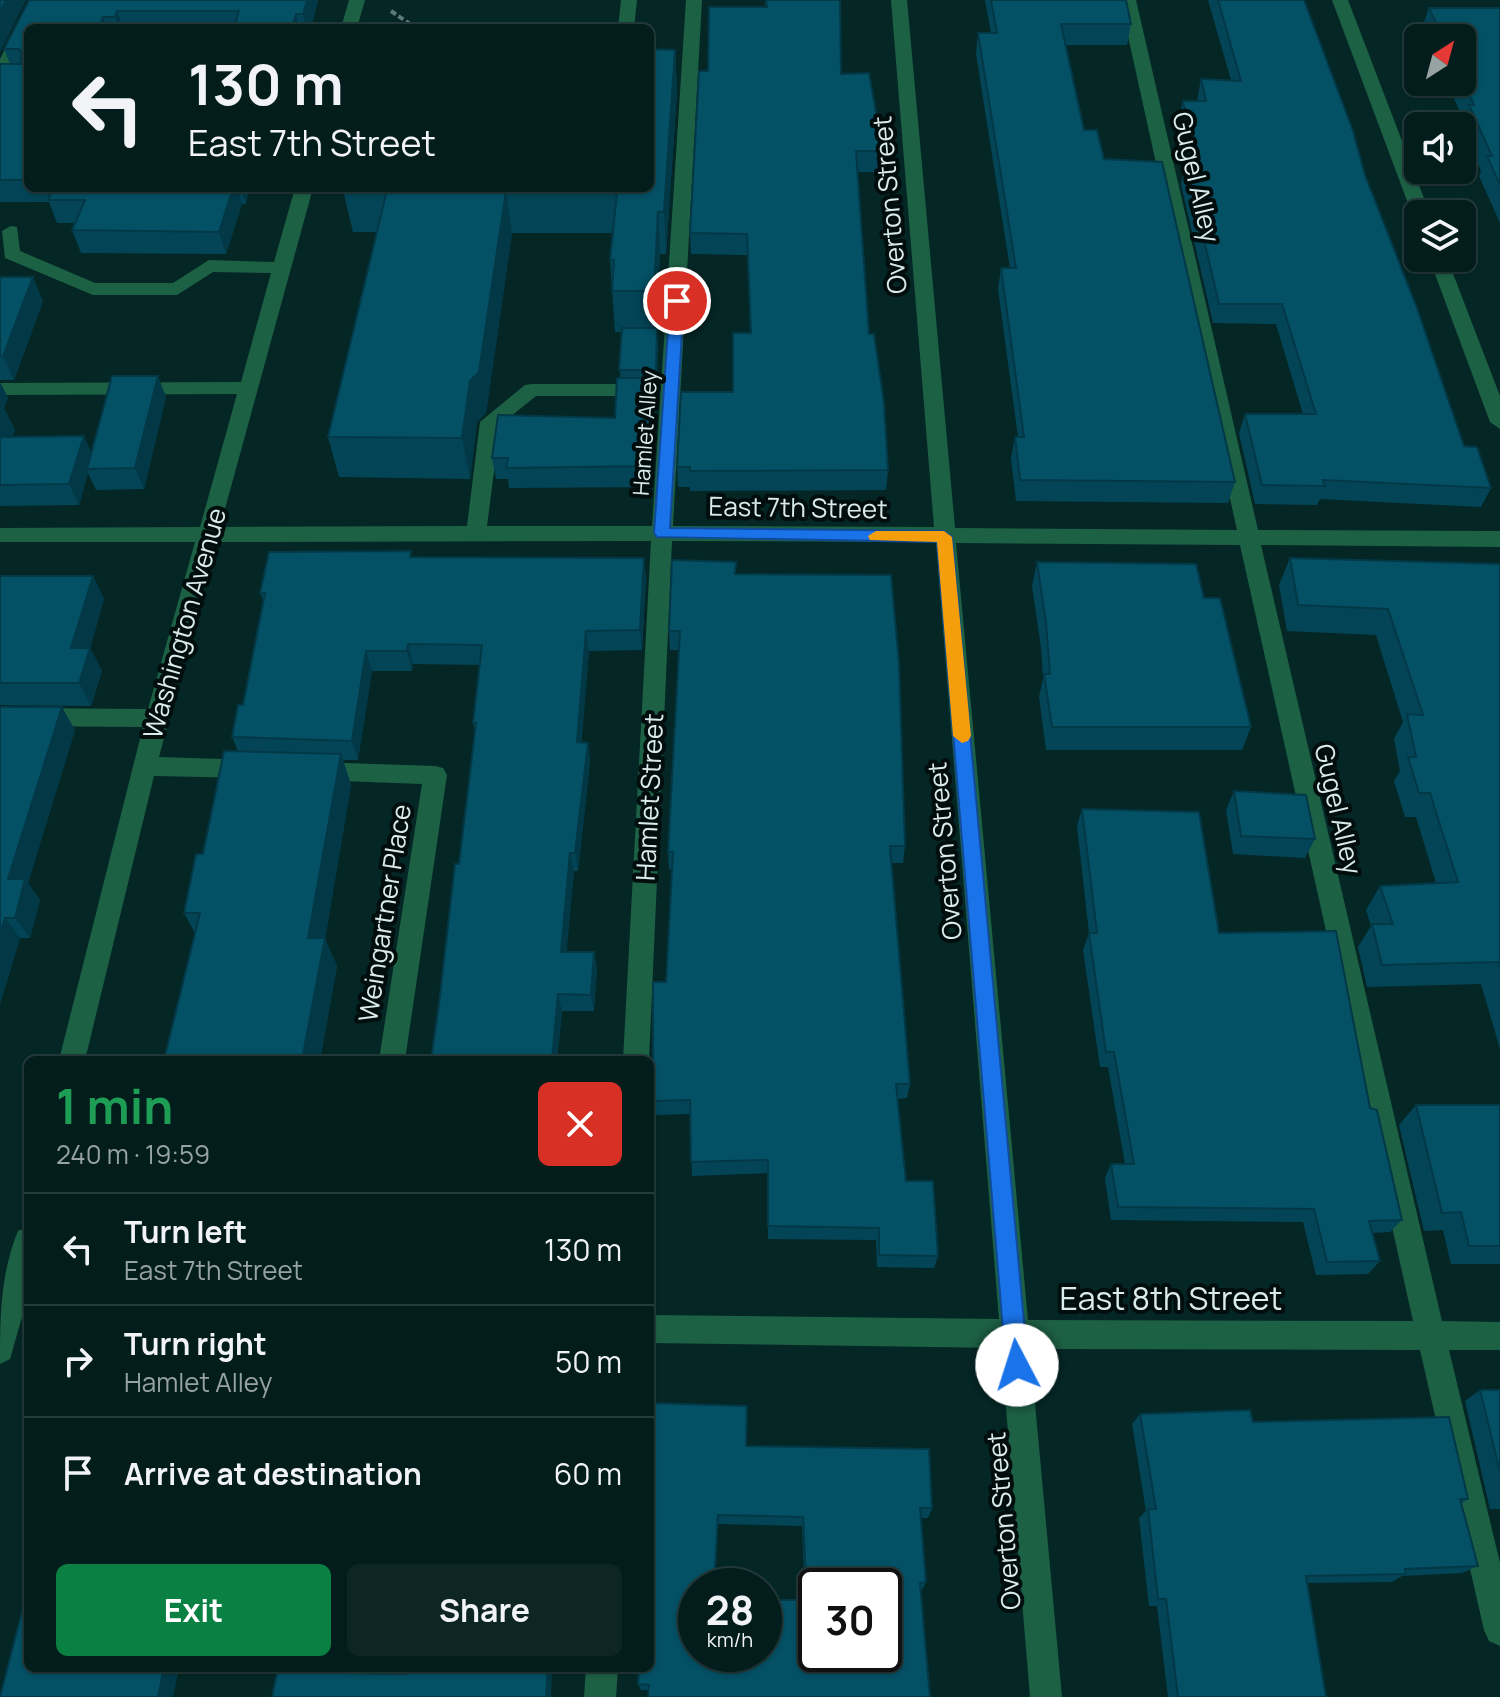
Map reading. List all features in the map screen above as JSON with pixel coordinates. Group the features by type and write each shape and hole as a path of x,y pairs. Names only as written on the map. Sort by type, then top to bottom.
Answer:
{"street":[{"path":"27,24 37,0"},
{"path":"350,24 357,0"},
{"path":"626,24 629,0"},
{"name":"Hamlet Alley","path":"662,533 694,0"},
{"name":"Overton Street","path":"899,0 1046,1697"},
{"name":"Gugel Alley","path":"1128,0 1430,1337 1500,1630"},
{"path":"1340,0 1416,200"},
{"path":"5,78 24,32"},
{"name":"Washington Avenue","path":"73,1056 144,766 303,192"},
{"path":"11,231 11,254 93,289 177,289 209,266 282,268"},
{"path":"1443,272 1500,422"},
{"path":"0,389 248,388"},
{"path":"476,534 490,422 532,390 672,390"},
{"name":"East 7th Street","path":"0,535 662,533 1500,539"},
{"name":"Hamlet Street","path":"636,1056 662,533"},
{"path":"0,717 157,718"},
{"name":"Weingartner Place","path":"144,766 435,775 393,1056"},
{"path":"9,1331 24,1260"},
{"name":"East 8th Street","path":"654,1329 1500,1336"},
{"path":"600,1697 602,1672"}],"path":[{"path":"391,11 410,24"}],"building":[{"path":"29,0 307,0 303,14 296,14 293,24 235,24 239,11 117,11 115,17 103,17 100,24 24,24 24,180 0,180 0,64 21,64 22,52 19,49 4,49"},
{"path":"766,0 840,0 841,74 869,73 883,151 856,151 869,334 874,334 884,403 888,470 690,471 690,467 677,467 681,392 733,392 733,333 751,333 747,234 690,233 699,71 708,71 709,7 767,7"},
{"path":"991,0 1126,0 1131,24 1061,24 1084,130 1097,130 1104,159 1162,162 1235,482 1020,480 1015,437 1024,437 1001,268 1016,268 978,33 997,33"},
{"path":"1218,0 1304,0 1464,446 1477,447 1491,488 1323,480 1325,486 1262,485 1245,414 1316,414 1282,304 1219,304 1186,164 1195,165 1183,101 1206,101 1201,79 1241,81"},
{"path":"1429,8 1500,8 1500,185 1487,156 1492,156 1476,121 1476,112 1472,112 1469,105 1474,105 1470,96 1476,96 1476,24 1436,24"},
{"path":"654,49 675,50 664,212 658,212 654,291 612,291 614,260 610,260 617,192 654,192"},
{"path":"51,192 232,192 219,232 72,230 85,200 48,200"},
{"path":"387,192 506,192 479,372 470,381 462,438 328,437"},
{"path":"0,277 33,277 3,356 0,356"},
{"path":"622,328 657,328 656,370 619,370"},
{"path":"112,376 158,376 135,468 87,469"},
{"path":"617,378 655,378 650,466 506,468 508,458 492,458 498,415 615,418"},
{"path":"84,436 69,484 0,485 0,437"},
{"path":"411,551 410,557 644,558 640,630 586,631 577,742 588,743 575,853 570,853 561,952 594,952 591,995 558,994 552,1056 432,1056 455,864 459,864 482,645 408,644 407,651 366,651 352,741 232,737 238,705 243,705 265,593 260,593 269,552"},
{"path":"1290,558 1500,564 1500,967 1498,962 1382,965 1372,924 1393,924 1380,886 1458,882 1430,793 1419,793 1408,757 1416,757 1407,714 1423,715 1388,609 1298,605"},
{"path":"672,560 736,562 735,574 891,575 899,663 905,846 890,846 910,1084 896,1084 906,1181 933,1181 938,1256 879,1255 879,1228 768,1226 768,1160 691,1162 690,1100 654,1101 653,982 666,982 673,852 668,852 680,631 669,631"},
{"path":"1037,562 1196,564 1204,598 1220,598 1251,727 1052,727 1044,674 1050,674 1046,623"},
{"path":"0,576 93,576 71,648 90,648 79,683 0,683"},
{"path":"0,707 62,707 8,879 25,879 15,918 5,918 0,934"},
{"path":"224,751 341,754 308,938 325,938 303,1056 165,1056 200,913 184,913 196,854 203,854"},
{"path":"1234,791 1306,795 1315,839 1241,836"},
{"path":"1082,809 1199,812 1219,933 1336,931 1370,1108 1377,1110 1402,1220 1369,1221 1380,1261 1327,1262 1314,1209 1118,1207 1111,1164 1134,1164 1114,1052 1106,1052 1089,933 1097,933"},
{"path":"1416,1105 1500,1105 1500,1246 1469,1246 1461,1212 1442,1213"},
{"path":"1480,1390 1500,1390 1500,1472"},
{"path":"654,1403 747,1406 746,1446 929,1449 932,1508 920,1508 926,1582 920,1583 930,1697 648,1697 649,1685 638,1684 639,1672 654,1672","holes":["718,1515 803,1517 805,1568 902,1568 902,1672 798,1672 798,1600 782,1600 782,1672 678,1672 678,1568 715,1568"]},
{"path":"1250,1410 1253,1422 1449,1417 1468,1499 1460,1499 1478,1566 1405,1569 1406,1574 1306,1576 1326,1697 1178,1697 1166,1599 1158,1599 1148,1509 1156,1509 1140,1414"},
{"path":"24,1604 24,1672 163,1672 158,1697 0,1697"},
{"path":"277,1672 548,1672 546,1697 272,1697"}],"slow traffic":[{"path":"876,536 944,537 962,736"}],"route":[{"path":"677,301 662,533 944,537 1017,1365"}]}
